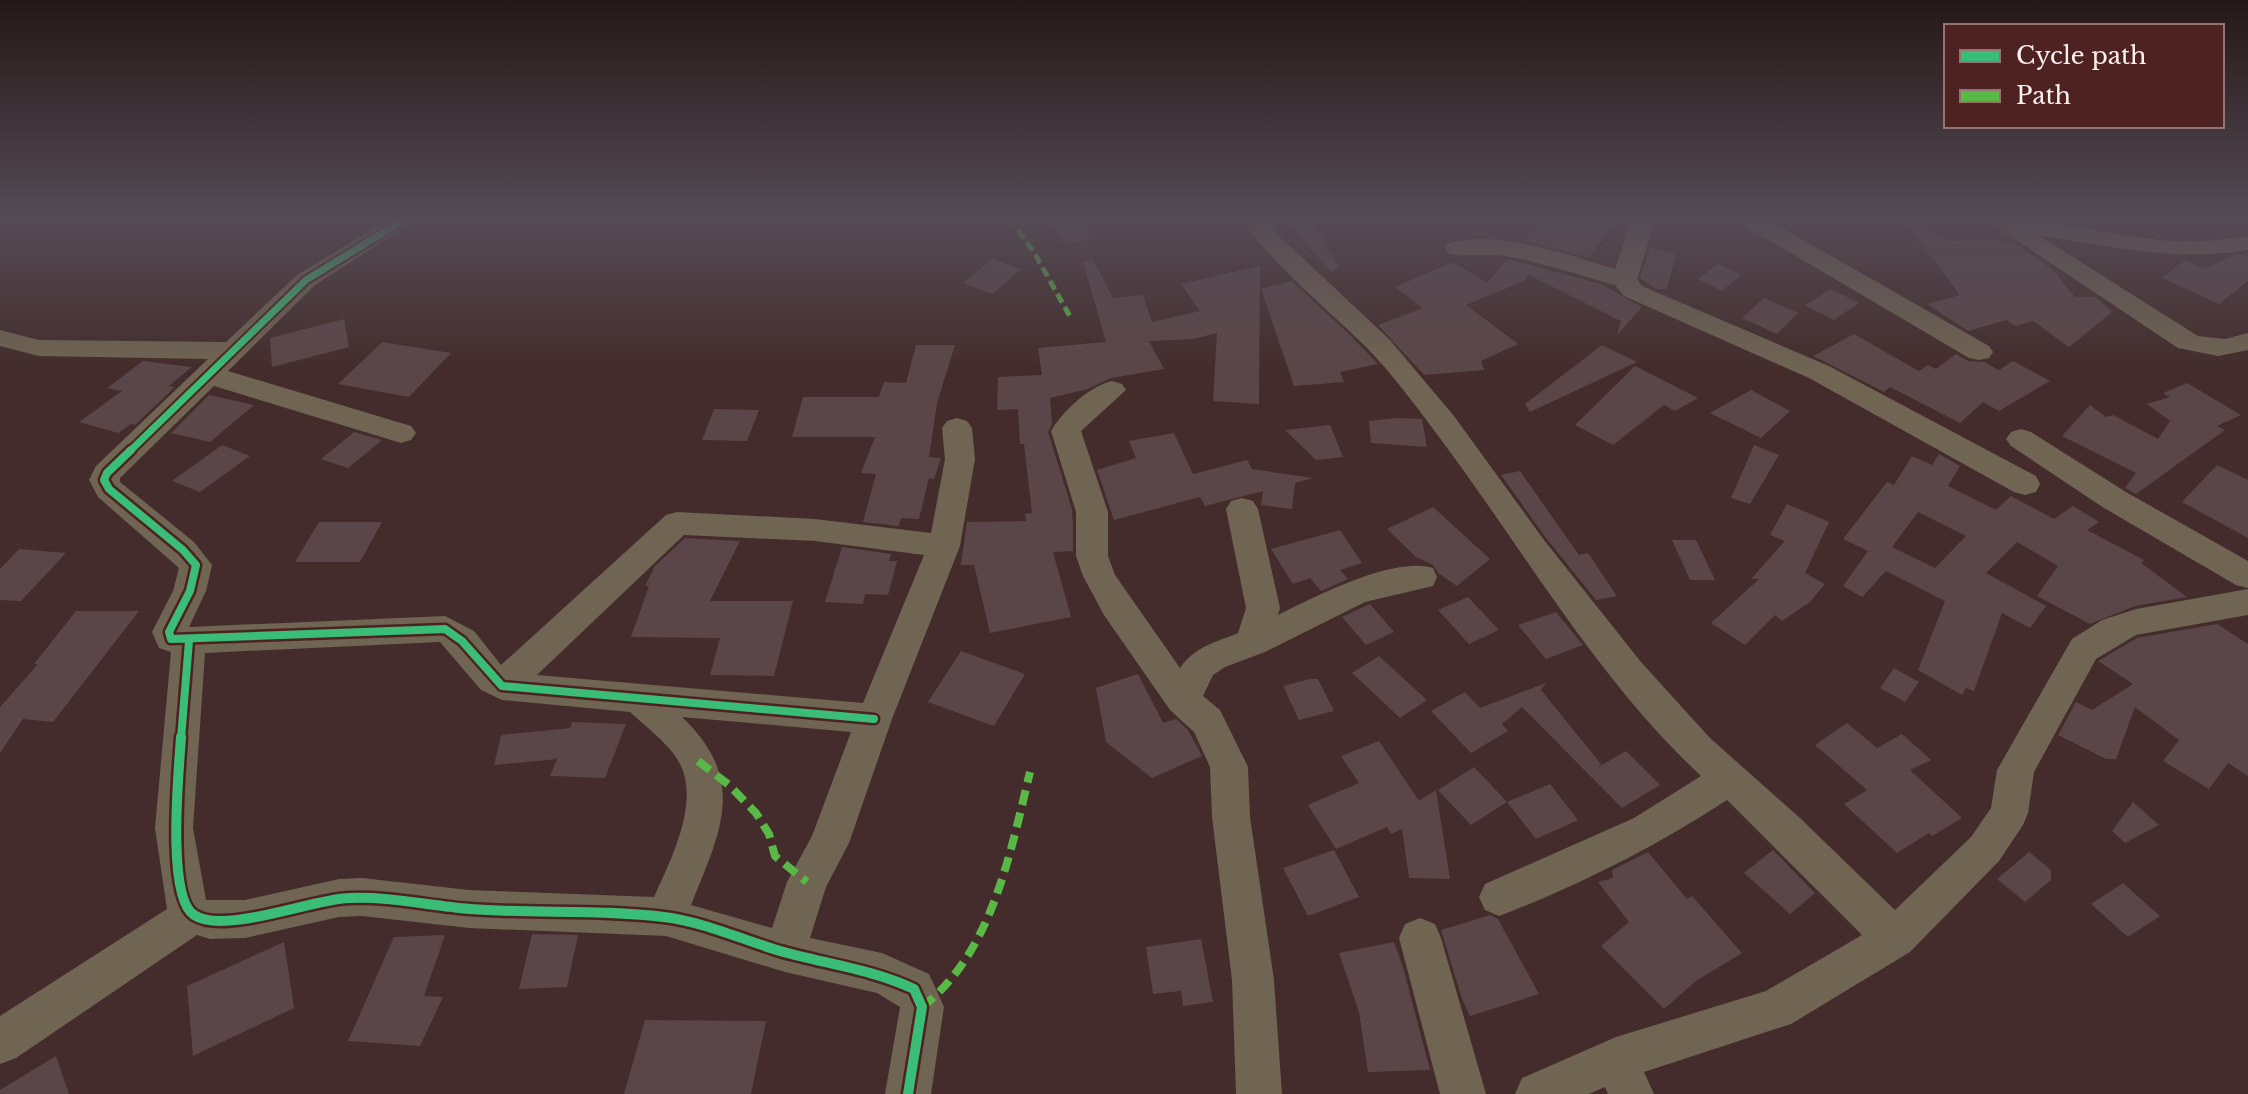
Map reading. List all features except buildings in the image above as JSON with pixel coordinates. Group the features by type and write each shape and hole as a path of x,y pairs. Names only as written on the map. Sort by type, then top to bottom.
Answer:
{"street":[{"path":"324,269 306,280 107,473 104,480 109,489 183,550 196,565 196,577 169,632 171,639 189,641 445,629 463,642 488,677 502,686 874,719"},
{"path":"1299,269 1380,346 1444,423 1533,548 1629,672 1697,749 1895,938"},
{"path":"1584,269 1624,280 1633,291 1651,301 1819,372 2025,484"},
{"path":"1624,280 1628,269"},
{"path":"1836,269 1979,352"},
{"path":"2074,269 2188,342 2206,349 2228,348 2248,341"},
{"path":"0,338 39,348 233,351"},
{"path":"209,375 401,433"},
{"path":"1112,390 1074,419 1066,431 1092,512 1092,556 1116,606 1183,700 1207,721 1229,767 1231,817 1253,980 1259,1094"},
{"path":"785,952 807,882 829,843 874,719 944,546 960,459 957,428"},
{"path":"2021,439 2115,500 2248,576"},
{"path":"1242,509 1263,608 1253,642"},
{"path":"502,686 677,523 815,530 944,546"},
{"path":"1183,700 1201,665 1357,591 1421,577"},
{"path":"1538,1094 1624,1077 1776,1009 1895,938 1985,849 2009,813 2016,770 2084,649 2114,629 2136,622 2248,602"},
{"path":"189,641 174,828 184,902 193,915 210,920 245,919 339,898 362,897 469,909 666,917 785,952 882,974 914,989 922,1007 908,1094"},
{"path":"640,699 698,761 703,800 700,828 666,917"},
{"path":"1499,897 1648,830 1729,778"},
{"path":"0,1042 193,915"},
{"path":"1420,938 1463,1094"}],"marked path":[{"path":"1043,269 1072,320"},
{"path":"698,761 729,785 756,813 769,834 775,856 807,882"},
{"path":"922,1007 943,990 962,966 979,935 1005,866 1030,772"}],"cycle path":[{"path":"324,269 306,280 107,473 104,480 109,489 183,550 196,565 190,591 169,632 171,639 445,629 462,641 502,686 874,719"},
{"path":"189,641 174,828 184,902 193,915 210,920 245,919 339,898 362,897 469,909 666,917 785,952 882,974 914,989 922,1007 908,1094"}]}
